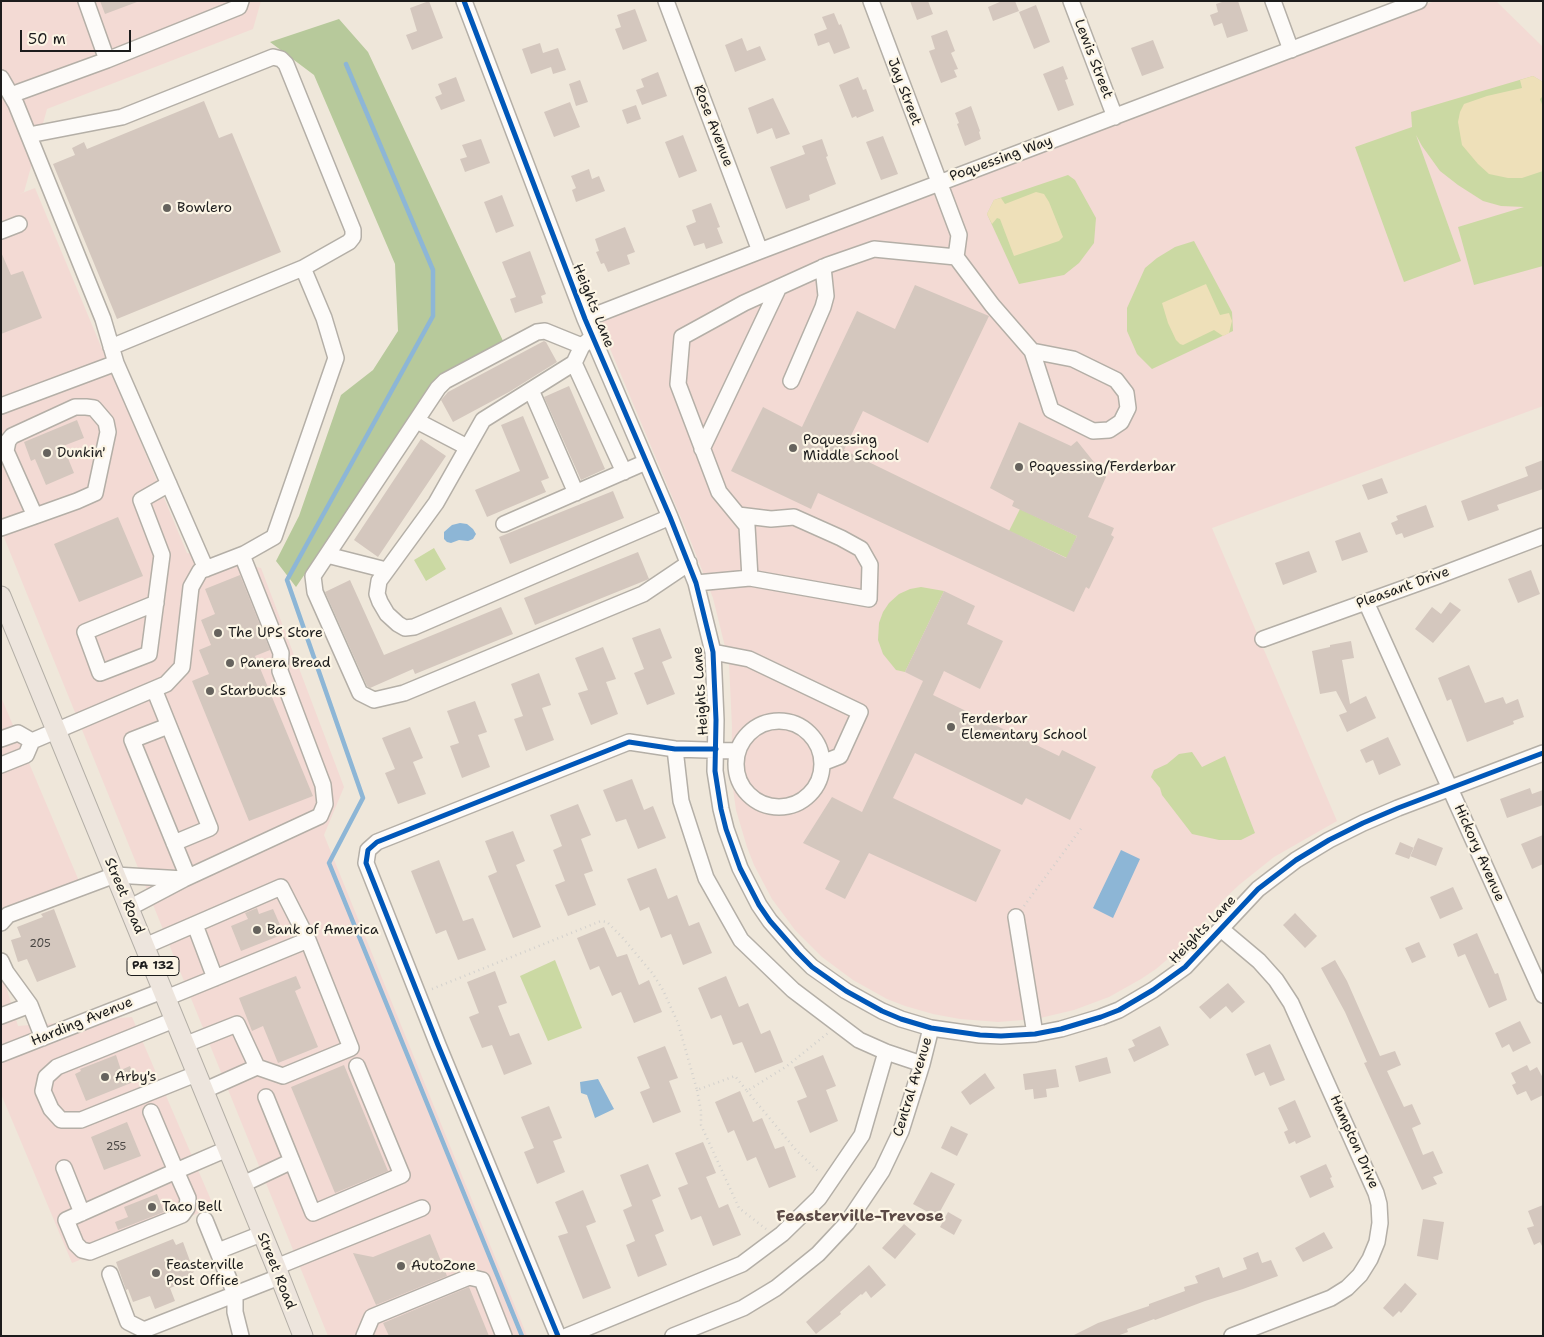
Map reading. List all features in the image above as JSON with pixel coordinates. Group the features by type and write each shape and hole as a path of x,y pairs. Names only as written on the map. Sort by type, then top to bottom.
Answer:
{"main road":[{"name":"Street Road","path":"1,596 145,946 302,1336"}],"street":[{"path":"86,1 108,60"},
{"path":"11,95 108,60 240,7 241,1"},
{"name":"Heights Lane","path":"464,1 585,319 587,342 646,462 696,583 712,652 716,720 715,771 726,829 740,868 759,905 798,954 812,967 846,992 901,1019 931,1028 980,1035 1035,1034 1062,1029 1101,1017 1119,1010 1154,990 1185,967 1258,890 1296,860 1329,840 1363,823 1543,753"},
{"name":"Rose Avenue","path":"666,1 760,251"},
{"name":"Jay Street","path":"871,1 959,235 956,257"},
{"name":"Lewis Street","path":"1071,1 1115,117"},
{"path":"1273,1 1291,50"},
{"name":"Poquessing Way","path":"585,319 1418,1"},
{"path":"29,136 122,116 273,57 281,58 286,64 353,230 353,237 349,242 303,268 111,347"},
{"path":"1,78 11,95 29,136 103,318 116,363 206,569"},
{"path":"1,231 19,224"},
{"path":"750,578 747,526 719,492 678,384 682,337 744,303 824,267 874,249 956,257 992,305 1032,351 1051,410 1093,431 1109,430 1121,422 1128,408 1126,393 1116,380 1073,359 1032,351"},
{"path":"791,381 823,307 826,296 824,267"},
{"path":"1,765 26,755 32,741 166,684 182,668 191,587 200,571 242,555 274,537 336,358 324,318 303,268"},
{"path":"702,449 779,288"},
{"path":"670,518 414,627 406,628 398,624 387,614 377,594 379,581 436,503 483,420 574,363 587,342 545,332 537,332 445,381 438,388 313,576 315,592 360,693 374,700 404,693 643,594 689,563"},
{"path":"1,406 116,363"},
{"path":"574,363 624,472"},
{"path":"531,390 576,493"},
{"path":"1,528 77,502 94,493 108,432 106,422 94,408 75,407 12,436 8,441 4,452 35,516"},
{"path":"417,421 467,447"},
{"path":"504,524 646,462"},
{"path":"156,603 85,632 100,673 149,654 156,603 162,555 141,500 169,484"},
{"path":"696,583 750,578 869,599 870,565 861,549 794,517 771,518 738,515"},
{"name":"Pleasant Drive","path":"1263,639 1543,536"},
{"path":"129,908 186,878 320,816 325,804 323,785 280,671 281,653 242,555"},
{"path":"327,555 386,570"},
{"name":"Hickory Avenue","path":"1366,602 1543,995"},
{"path":"712,652 749,659 860,712 840,756 822,763"},
{"path":"154,689 210,828 174,842"},
{"path":"775,721 790,722 802,728 813,737 819,749 822,763 820,776 814,789 804,799 792,805 778,807 764,804 752,798 742,787 737,773 736,758 738,751 740,744 749,733 761,724 775,721"},
{"path":"168,726 132,740 174,842 186,878"},
{"path":"1,739 18,733 32,741"},
{"path":"558,1336 366,863 368,850 377,842 629,742 675,749 738,751"},
{"path":"675,749 681,801 706,878 741,940 793,990 859,1040 886,1052 922,1064"},
{"path":"1,923 8,915 115,875 186,878"},
{"path":"145,946 281,886 308,940 351,1048 283,1076 257,1066 81,1120 61,1120 50,1109 43,1091 46,1077 57,1067 174,1020"},
{"path":"1016,917 1035,1034"},
{"path":"195,925 215,978"},
{"name":"Hampton Drive","path":"1220,929 1259,961 1276,980 1291,1003 1376,1193 1379,1204 1380,1223 1377,1242 1370,1259 1360,1275 1347,1288 1331,1298 1232,1336"},
{"name":"Harding Avenue","path":"1,1054 164,994 215,978 308,940"},
{"path":"1,961 6,972 30,1005 43,1038"},
{"path":"1,1016 30,1005"},
{"path":"184,1045 238,1024 257,1066"},
{"name":"Central Avenue","path":"673,1336 743,1308 776,1288 818,1254 847,1222 882,1172 901,1131 931,1028"},
{"path":"567,1336 742,1264 777,1238 819,1198 862,1135 886,1052"},
{"path":"266,1097 313,1213 402,1175 357,1066"},
{"path":"151,1112 176,1171 188,1198 187,1208 182,1215 90,1252 82,1250 76,1244 66,1220 176,1171 227,1149"},
{"path":"242,1185 292,1161"},
{"path":"64,1168 82,1213"},
{"path":"110,1274 128,1322 144,1330 235,1294 277,1272 422,1208"},
{"path":"205,1220 235,1294 235,1312 241,1336"},
{"path":"218,1251 261,1234"},
{"path":"364,1336 372,1317 469,1277 482,1280 504,1336"}],"path":[{"path":"1016,917 1083,826"},
{"path":"418,995 601,921 607,922 653,974 663,990 678,1023 697,1090 701,1111 701,1125 739,1208 777,1238"},
{"path":"748,1091 787,1066 839,1024"},
{"path":"697,1090 735,1076 796,1150 830,1182"}],"shaded area":[{"path":"1,1 261,1 253,29 47,109 24,192 17,195 35,188 187,553 261,568 344,787 324,835 527,1336 328,1336 1,530"},
{"name":"Poquessing/Ferderbar","path":"1435,1 1496,1 1543,47 1543,406 1212,528 1337,821 1274,857 1239,885 1222,901 1184,945 1156,969 1109,997 1074,1010 1036,1019 998,1022 960,1019 905,1006 887,999 853,980 822,957 795,930 772,899 747,847 736,810 731,774 732,727 729,663 713,598 598,320"},
{"path":"1,697 79,881 1,912"},
{"path":"1,970 18,1026 132,1017 214,1207 72,1263 1,1094"}],"green space":[{"path":"339,19 368,52 504,343 440,376 296,587 276,561 299,516 341,395 373,370 398,331 395,264 314,75 270,42"},
{"path":"1533,76 1543,82 1543,266 1474,285 1458,227 1524,207 1501,206 1483,201 1458,185 1440,171 1416,135 1461,261 1404,282 1355,147 1412,127 1411,112"},
{"path":"1068,175 1075,180 1096,218 1094,243 1079,263 1064,275 1019,284 987,214 994,200"},
{"path":"1194,241 1232,312 1233,331 1152,369 1137,354 1127,331 1127,308 1145,268 1175,247"},
{"path":"1020,509 1077,536 1067,558 1009,531"},
{"path":"434,548 446,569 426,581 414,560"},
{"path":"921,587 944,591 905,672 896,670 883,654 878,640 879,623 889,603 899,594"},
{"path":"1192,752 1202,767 1225,756 1255,833 1241,840 1219,840 1192,834 1162,795 1160,788 1151,777 1154,770 1167,764 1179,754"},
{"path":"555,960 582,1028 548,1041 520,976"}],"sand":[{"path":"1533,76 1543,82 1543,96 1540,99 1543,107 1543,171 1522,178 1508,178 1489,174 1462,145 1458,122 1460,112 1464,104 1487,96 1522,88 1520,80"},
{"path":"1036,192 1044,194 1049,202 1063,237 1059,241 1014,256 1000,219 997,218 992,224 987,214 994,200 1001,198 1005,204"},
{"path":"1206,284 1220,315 1229,313 1232,321 1229,333 1223,336 1214,330 1183,345 1180,344 1168,323 1162,303"}],"water":[{"path":"467,524 473,529 476,534 473,539 447,542 444,539 444,532 452,525"},
{"path":"1121,850 1140,859 1113,918 1093,908"},
{"path":"598,1079 614,1109 595,1118 587,1095 581,1093 580,1082"}],"building":[{"path":"100,1 136,1 137,2 105,14"},
{"path":"429,1 443,38 412,50 406,35 417,31 410,8"},
{"path":"910,1 928,1 933,14 917,20"},
{"path":"1002,1 1015,1 1019,11 993,21 988,7"},
{"path":"1225,1 1238,1 1248,31 1227,38 1222,23 1214,26 1210,15 1218,12 1216,4"},
{"path":"1036,5 1050,42 1034,49 1019,12"},
{"path":"635,9 647,41 623,50 615,29 621,27 617,15"},
{"path":"834,13 839,25 841,24 850,48 834,54 829,42 818,46 814,34 827,29 822,17"},
{"path":"947,30 955,51 951,53 958,69 954,70 957,77 941,83 929,51 935,49 931,36"},
{"path":"742,38 747,51 760,46 766,60 735,72 725,45"},
{"path":"1153,40 1164,68 1142,76 1131,48"},
{"path":"540,43 543,53 558,48 566,70 553,74 551,67 531,74 522,49"},
{"path":"1063,66 1068,79 1065,80 1074,105 1058,111 1043,74"},
{"path":"658,72 667,96 642,105 636,90 644,87 641,79"},
{"path":"456,77 465,101 441,110 435,97 442,94 438,84"},
{"path":"858,77 863,90 866,89 874,111 857,118 856,116 852,118 839,85"},
{"path":"580,80 588,102 576,106 569,84"},
{"path":"773,98 790,134 776,139 772,128 757,134 748,108"},
{"name":"Bowlero","path":"204,101 219,138 232,133 281,252 117,319 53,164 75,155 72,148 84,142 87,149"},
{"path":"570,102 580,127 554,137 544,112"},
{"path":"636,105 641,119 627,124 622,110"},
{"path":"971,106 981,139 965,146 955,113"},
{"path":"683,135 697,171 679,178 665,142"},
{"path":"883,136 898,174 881,180 866,142"},
{"path":"481,139 490,163 465,172 460,159 467,157 462,145"},
{"path":"822,139 828,156 826,157 836,184 809,195 810,200 786,209 770,167 805,154 802,146"},
{"path":"589,169 592,179 599,176 605,191 576,202 572,190 576,188 571,176"},
{"path":"502,195 514,226 496,233 484,202"},
{"path":"711,203 720,227 717,228 723,243 706,249 704,243 694,246 686,226 696,222 692,210"},
{"path":"625,227 635,252 627,255 630,264 608,272 604,263 601,264 596,252 599,251 595,239"},
{"path":"530,251 546,294 541,296 543,303 515,313 510,299 516,297 502,262"},
{"path":"1,252 11,275 23,271 42,318 1,334"},
{"name":"Poquessing Middle School","path":"915,285 989,316 928,443 863,411 844,450 1066,558 1077,536 1012,506 1014,501 990,488 1019,422 1071,446 1077,441 1106,477 1088,517 1114,528 1111,535 1114,537 1089,589 1086,587 1074,612 818,493 811,509 731,471 763,407 802,427 857,311 895,329"},
{"path":"544,341 557,362 509,392 453,422 441,400 448,392"},
{"path":"569,386 605,469 581,480 544,397"},
{"path":"523,416 549,478 541,481 546,492 487,517 475,490 520,471 501,425"},
{"name":"Dunkin'","path":"77,420 84,438 63,446 74,473 46,485 35,459 31,461 24,442"},
{"path":"421,439 446,456 378,557 354,540"},
{"path":"1543,460 1543,489 1497,505 1499,510 1468,521 1461,501 1528,476 1525,467"},
{"path":"1382,478 1388,493 1368,500 1362,485"},
{"path":"613,491 624,518 510,564 499,537"},
{"path":"1426,505 1434,527 1404,538 1402,533 1396,535 1391,523 1398,520 1396,516"},
{"path":"118,517 143,576 79,602 54,544"},
{"path":"1360,532 1368,552 1342,561 1335,541"},
{"path":"1309,551 1317,572 1283,585 1275,563"},
{"path":"638,552 649,579 535,625 524,598"},
{"path":"1531,570 1540,594 1518,603 1508,579"},
{"path":"240,575 270,650 255,656 313,796 249,821 192,681 209,674 199,650 211,645 201,620 215,614 205,589"},
{"path":"350,580 384,655 501,607 513,634 415,674 413,669 370,688 367,686 325,592"},
{"name":"Ferderbar Elementary School","path":"944,591 975,606 967,624 1003,641 980,689 944,671 933,695 1059,756 1062,750 1096,767 1070,820 1026,798 1022,805 915,753 893,798 1001,850 976,902 869,853 845,899 825,889 840,861 803,843 832,797 862,812 923,681 905,672"},
{"path":"1450,602 1461,610 1433,643 1415,629 1432,607 1441,614"},
{"path":"660,628 672,658 662,662 675,694 647,705 634,673 644,669 632,638"},
{"path":"1351,641 1354,658 1342,660 1350,704 1366,696 1376,718 1347,732 1339,715 1347,712 1336,691 1320,694 1312,651"},
{"path":"603,647 616,679 606,682 618,714 591,725 578,693 588,690 575,658"},
{"path":"1469,665 1485,703 1503,697 1506,704 1518,699 1524,717 1513,721 1514,724 1467,742 1451,699 1447,701 1438,678"},
{"path":"539,673 551,705 542,708 554,740 526,751 514,719 523,716 511,684"},
{"path":"475,701 487,732 478,735 490,767 462,778 450,746 459,743 447,711"},
{"path":"410,727 423,758 413,762 426,794 398,804 385,773 395,769 382,738"},
{"path":"1388,737 1401,765 1379,775 1373,760 1366,763 1360,750"},
{"path":"632,779 644,810 653,806 666,838 638,849 626,819 616,822 603,790"},
{"path":"1530,788 1532,794 1543,790 1543,805 1507,818 1500,799"},
{"path":"578,804 591,835 581,839 593,871 584,874 596,905 568,916 555,885 565,881 553,850 562,846 550,815"},
{"path":"513,831 525,861 516,865 541,927 513,938 488,876 497,872 485,841"},
{"path":"1543,835 1543,864 1532,869 1521,844"},
{"path":"1418,838 1443,848 1436,866 1410,856"},
{"path":"1400,842 1414,848 1409,859 1395,854"},
{"path":"439,860 463,921 473,918 486,950 458,960 446,930 436,934 411,871"},
{"path":"656,868 668,899 677,895 689,926 699,922 712,953 683,965 671,934 661,938 649,907 640,911 627,879"},
{"path":"1453,887 1463,909 1440,919 1430,897"},
{"name":"Bank of America","path":"257,908 259,914 273,909 284,934 241,951 231,926 248,919 245,913"},
{"path":"54,909 76,967 37,982 27,959 18,962 11,940 21,937 17,927 43,917 41,914"},
{"path":"1295,913 1317,936 1305,948 1283,925"},
{"path":"604,927 617,957 627,954 639,985 649,980 662,1012 634,1023 621,992 612,996 599,966 590,970 577,938"},
{"path":"1477,933 1495,974 1498,973 1507,1000 1489,1008 1465,954 1458,957 1453,944"},
{"path":"1419,942 1426,957 1412,963 1405,948"},
{"path":"1335,960 1347,981 1380,1056 1395,1051 1401,1065 1387,1071 1404,1107 1412,1104 1421,1124 1412,1128 1423,1155 1433,1151 1443,1173 1433,1177 1437,1184 1422,1190 1364,1063 1367,1062 1345,1012 1321,968"},
{"path":"495,971 507,1003 498,1006 510,1036 519,1033 532,1064 504,1075 492,1045 482,1048 469,1017 479,1013 467,982"},
{"path":"296,976 301,988 295,991 318,1047 278,1063 263,1026 252,1031 239,998"},
{"path":"726,976 739,1007 748,1003 761,1034 770,1030 783,1062 755,1073 742,1042 733,1045 721,1015 711,1019 698,988"},
{"path":"1228,983 1245,1002 1232,1013 1226,1006 1210,1019 1199,1007"},
{"path":"1520,1021 1531,1043 1513,1052 1509,1044 1502,1048 1495,1033"},
{"path":"1160,1026 1169,1045 1134,1062 1128,1049 1135,1046 1132,1040"},
{"path":"1270,1044 1285,1080 1270,1086 1264,1072 1255,1076 1246,1054"},
{"path":"665,1046 678,1078 669,1081 681,1112 653,1123 640,1092 650,1088 637,1057"},
{"name":"Arby's","path":"116,1055 121,1070 130,1066 136,1081 86,1101 75,1074 81,1071 80,1069"},
{"path":"823,1055 836,1086 826,1090 838,1121 810,1133 797,1101 807,1097 794,1067"},
{"path":"1107,1057 1111,1073 1079,1082 1075,1066"},
{"path":"344,1065 388,1171 335,1193 291,1087"},
{"path":"1527,1065 1530,1071 1537,1067 1543,1078 1543,1095 1531,1101 1526,1091 1517,1095 1512,1085 1516,1083 1511,1073"},
{"path":"1056,1069 1059,1087 1046,1089 1047,1097 1034,1099 1033,1089 1025,1090 1023,1074"},
{"path":"985,1073 995,1088 970,1105 961,1092"},
{"path":"740,1091 753,1122 762,1118 775,1149 784,1146 796,1177 769,1188 756,1157 747,1161 734,1130 728,1133 715,1102"},
{"path":"1295,1100 1311,1137 1296,1144 1295,1141 1289,1144 1284,1132 1288,1130 1278,1108"},
{"path":"549,1106 562,1138 553,1141 565,1172 537,1184 524,1152 534,1148 521,1117"},
{"path":"127,1122 141,1156 104,1170 91,1137"},
{"path":"951,1126 968,1134 957,1156 941,1148"},
{"path":"703,1142 716,1173 706,1177 719,1208 728,1204 741,1235 713,1246 701,1216 691,1220 678,1188 688,1184 675,1153"},
{"path":"648,1164 661,1196 652,1200 664,1231 655,1235 667,1265 638,1277 626,1245 635,1241 623,1210 632,1206 620,1175"},
{"path":"1326,1164 1334,1187 1310,1198 1300,1176"},
{"path":"931,1172 955,1184 937,1217 913,1204"},
{"path":"583,1190 596,1222 586,1226 611,1288 583,1299 558,1236 568,1233 555,1202"},
{"path":"157,1194 164,1212 118,1230 115,1222 128,1217 124,1207"},
{"path":"1543,1205 1542,1246 1540,1242 1534,1245 1527,1228 1534,1226 1528,1211"},
{"path":"948,1212 962,1220 954,1235 940,1227"},
{"path":"1423,1219 1444,1222 1438,1260 1417,1256"},
{"path":"904,1224 916,1234 895,1259 882,1248"},
{"path":"1324,1232 1333,1248 1303,1262 1295,1248"},
{"name":"AutoZone","path":"430,1234 447,1276 376,1305 353,1253 373,1257"},
{"name":"Feasterville Post Office","path":"173,1239 176,1245 183,1242 194,1272 188,1275 191,1280 170,1288 175,1301 155,1309 150,1296 133,1302 128,1289 126,1290 116,1262"},
{"path":"1258,1252 1262,1263 1271,1260 1278,1276 1127,1329 1128,1332 1117,1336 1072,1336 1098,1323 1149,1306 1149,1304 1185,1291 1184,1287 1198,1283 1195,1276 1219,1267 1223,1278 1247,1269 1243,1258"},
{"path":"869,1265 886,1285 871,1298 866,1291 861,1294 840,1312 841,1314 816,1334 806,1322"},
{"path":"1405,1283 1417,1294 1401,1313 1399,1311 1393,1317 1383,1308"},
{"path":"469,1287 489,1336 389,1336 383,1323"}],"waterway":[{"path":"346,64 433,270 433,316 287,580 363,798 329,863 522,1336"}],"cycle path":[{"path":"464,1 585,319 670,517 696,583 713,652 716,720 715,771 726,829 740,868 759,905 770,921 812,967 846,991 901,1019 931,1028 980,1035 1035,1034 1061,1029 1101,1017 1119,1010 1153,990 1185,967 1258,889 1296,860 1329,840 1398,808 1543,753"},
{"path":"558,1336 438,1045 366,863 368,850 377,842 629,742 675,749 716,749"}],"place":[{"name":"Bowlero","path":"167,208"},
{"name":"Poquessing Middle School","path":"793,448"},
{"name":"Dunkin'","path":"47,453"},
{"name":"Poquessing/Ferderbar","path":"1019,467"},
{"name":"The UPS Store","path":"218,633"},
{"name":"Panera Bread","path":"230,663"},
{"name":"Starbucks","path":"210,691"},
{"name":"Ferderbar Elementary School","path":"951,727"},
{"name":"Bank of America","path":"257,930"},
{"name":"Arby's","path":"105,1077"},
{"name":"Taco Bell","path":"152,1207"},
{"name":"AutoZone","path":"401,1266"},
{"name":"Feasterville Post Office","path":"156,1273"}],"district":[{"name":"Feasterville-Trevose","path":"860,1217"}]}
